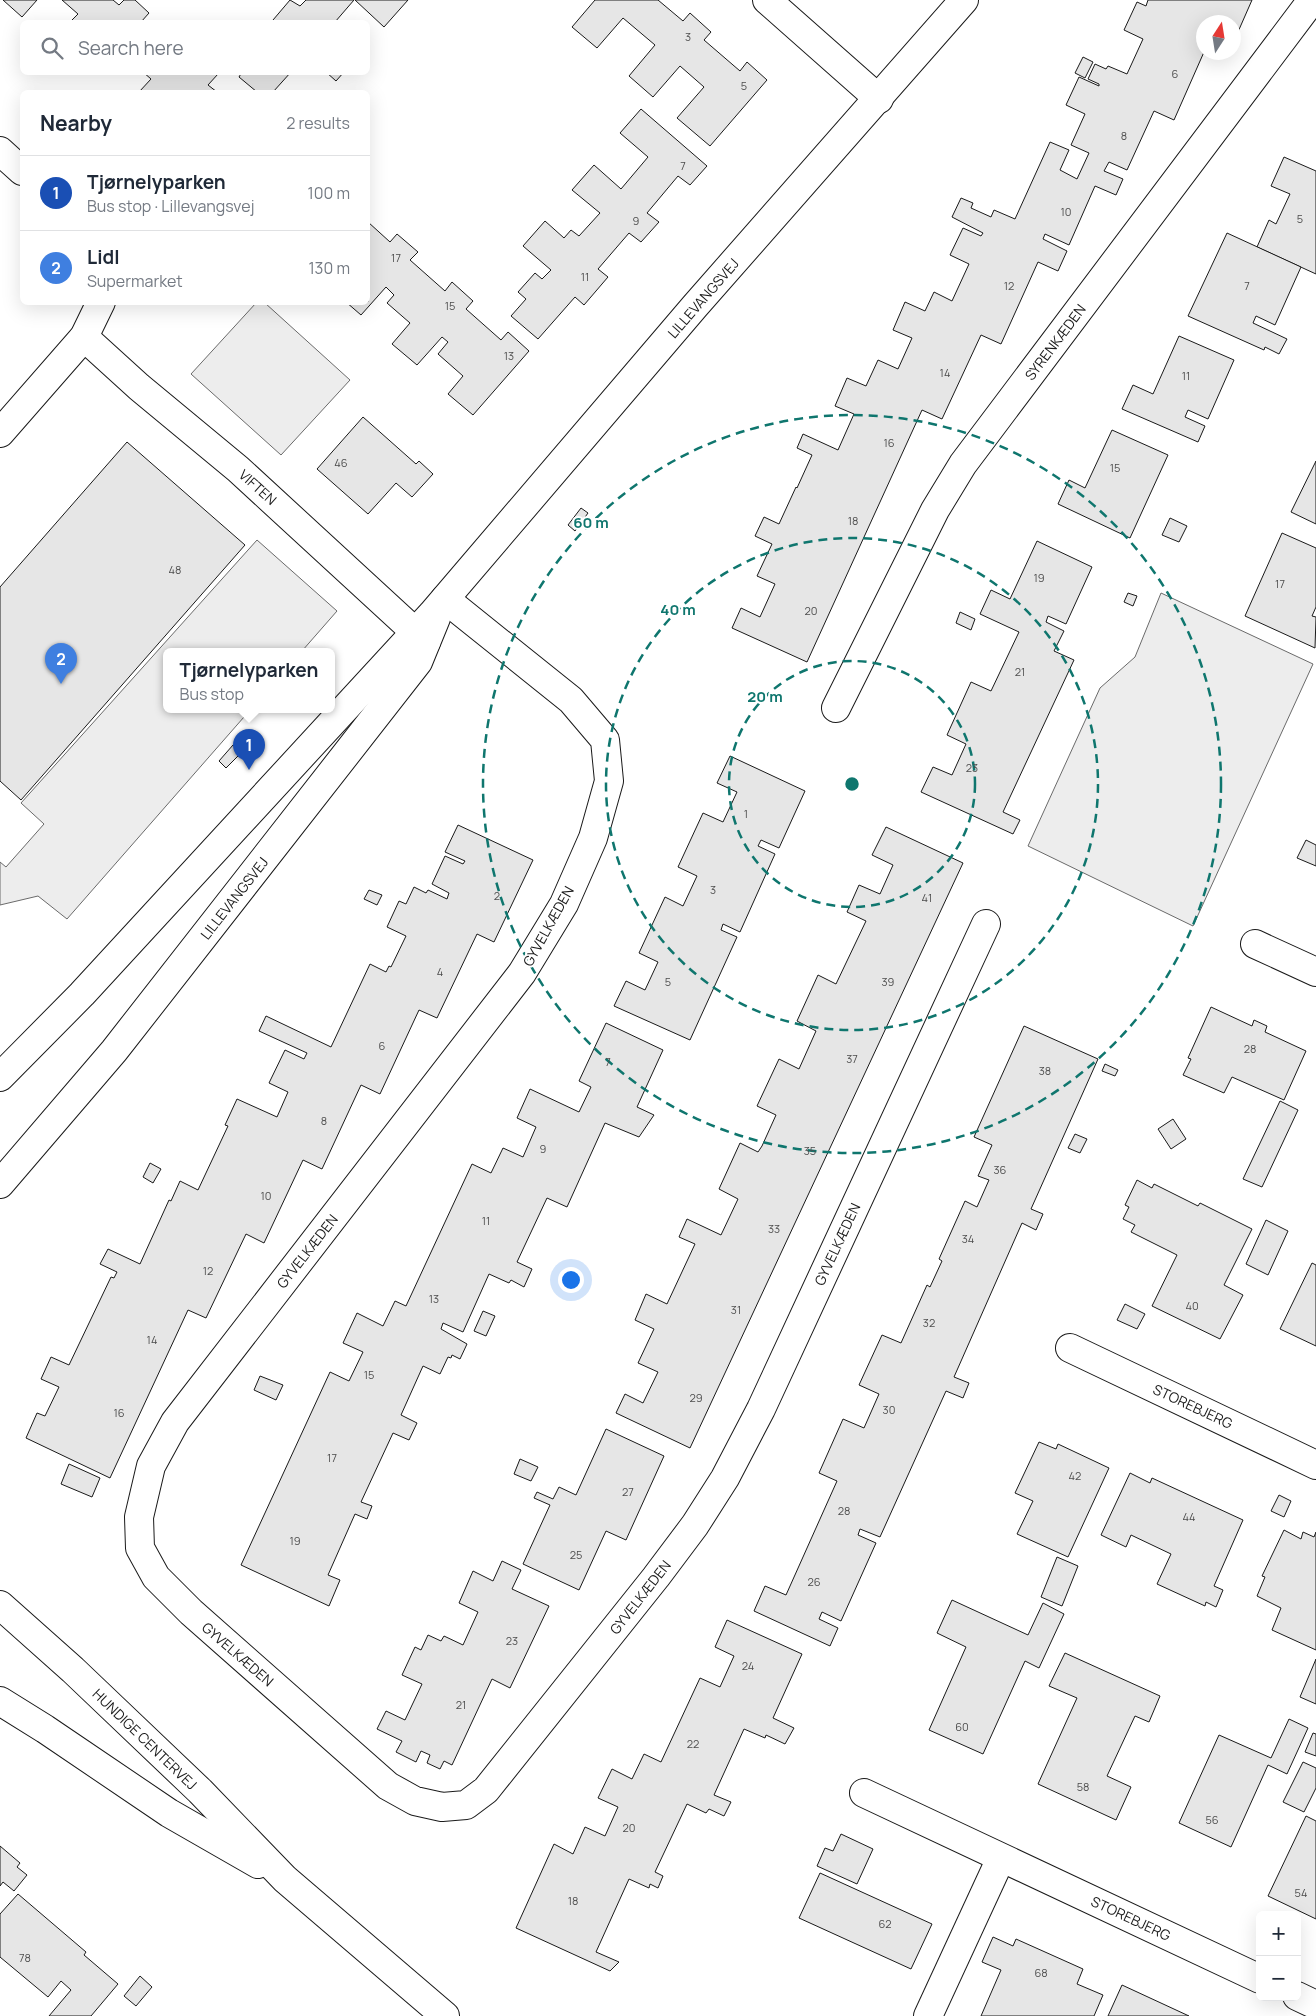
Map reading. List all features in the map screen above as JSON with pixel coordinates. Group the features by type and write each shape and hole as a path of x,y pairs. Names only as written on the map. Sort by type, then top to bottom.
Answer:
{"street":[{"path":"768,0 879,99"},
{"name":"LILLEVANGSVEJ","path":"0,1077 82,994 421,637 445,599 695,306 879,99 964,0"},
{"name":"SYRENKÆDEN","path":"836,708 935,510 963,464 1312,0"},
{"path":"0,151 20,169"},
{"path":"0,433 84,337 100,305"},
{"name":"VIFTEN","path":"84,337 238,469 421,637"},
{"name":"GYVELKÆDEN","path":"445,599 571,700 605,740 609,781 593,838 564,904 522,973 175,1422 151,1466 139,1517 140,1548 156,1576 191,1612 388,1786 415,1801 442,1807 466,1805 486,1790 656,1577 695,1524 725,1478 761,1409 986,924"},
{"name":"LILLEVANGSVEJ","path":"0,1184 114,1051 418,662 421,637"},
{"path":"1255,944 1316,972"},
{"name":"STOREBJERG","path":"1070,1348 1316,1464"},
{"name":"HUNDIGE CENTERVEJ","path":"0,1605 73,1670 193,1784 285,1879 445,2016"},
{"name":"HUNDIGE CENTERVEJ","path":"0,1701 170,1813 285,1879"},
{"name":"STOREBJERG","path":"864,1794 1256,1977"},
{"path":"928,2016 1001,1858"},
{"path":"1301,1998 1316,2005"}],"shaded area":[{"path":"254,305 267,305 350,380 281,455 191,374"},
{"path":"257,540 337,611 305,648 163,648 163,713 247,713 67,919 38,896 0,905 0,862 6,867 44,824 21,803"},
{"path":"1161,593 1313,664 1193,926 1028,846 1100,688 1135,657"}],"building":[{"path":"3,0 37,0 22,17"},
{"path":"62,0 113,0 119,5 124,0 135,0 149,13 143,20 72,20 78,14"},
{"path":"290,0 300,6 306,0 354,0 337,20 273,20"},
{"path":"355,0 408,0 384,27"},
{"path":"595,0 658,0 683,21 690,13 711,32 704,40 740,71 747,62 767,80 710,146 677,118 704,87 680,66 653,97 629,76 655,45 623,18 597,48 572,27"},
{"path":"1148,0 1252,0 1241,25 1241,15 1196,15 1196,60 1200,60 1174,120 1154,111 1127,170 1109,162 1104,171 1123,179 1116,195 1095,186 1069,245 1045,234 1043,239 1067,251 1058,271 1038,262 1001,344 981,335 942,419 922,410 807,662 732,628 741,608 760,617 775,584 757,576 772,544 755,536 764,517 779,524 797,488 812,455 797,448 803,434 838,450 854,414 835,406 847,378 866,386 878,360 898,369 912,338 893,330 905,302 925,311 934,292 952,301 969,264 950,255 963,228 981,236 983,233 952,217 961,198 973,203 971,208 991,217 994,210 1015,219 1050,142 1069,150 1060,170 1077,179 1089,153 1071,145 1085,114 1066,105 1079,77 1099,86 1099,84 1088,79 1095,64 1106,69 1108,66 1127,74 1143,39 1124,30 1137,2 1146,6"},
{"path":"1083,57 1093,62 1085,78 1075,73"},
{"path":"146,75 217,75 208,85 214,90 141,90 151,79"},
{"path":"240,75 288,75 275,90 255,90 239,77"},
{"path":"329,75 341,75 336,81"},
{"path":"641,109 707,166 690,185 678,176 647,213 659,222 641,242 629,233 598,269 608,277 584,305 575,297 538,339 511,316 526,299 518,292 535,273 542,279 551,270 523,246 545,221 564,238 571,230 579,236 600,213 572,190 594,165 621,189 648,157 620,133"},
{"path":"1284,157 1316,171 1316,274 1257,247 1269,220 1276,224 1290,194 1271,186"},
{"path":"370,224 390,242 397,234 418,252 410,260 445,291 452,282 473,301 466,309 501,340 508,332 529,351 473,415 448,394 463,376 438,354 448,342 442,337 417,365 392,344 410,323 387,303 394,295 386,287 370,305"},
{"path":"1227,233 1301,267 1275,325 1256,316 1253,323 1287,339 1279,354 1265,347 1264,350 1188,316"},
{"path":"349,305 370,305 361,315"},
{"path":"1179,336 1234,360 1208,419 1188,410 1185,417 1205,426 1198,442 1122,409 1133,385 1153,394"},
{"path":"363,417 416,464 419,461 433,474 412,497 396,483 368,514 317,469"},
{"path":"1112,430 1168,455 1130,538 1058,504 1069,480 1085,488"},
{"path":"127,442 245,545 21,800 0,781 0,587"},
{"path":"1316,461 1316,524 1291,512"},
{"path":"581,508 588,513 575,531 568,525"},
{"path":"1170,518 1187,526 1179,542 1162,535"},
{"path":"1282,533 1316,548 1316,607 1312,616 1316,617 1315,648 1245,616"},
{"path":"1037,541 1092,567 1066,624 1048,616 1046,622 1064,631 1054,651 1074,660 1003,812 1020,820 1013,834 921,792 933,767 952,775 966,744 947,735 971,682 991,691 1019,632 980,614 991,590 1010,599"},
{"path":"1128,593 1137,596 1133,606 1124,602"},
{"path":"960,612 975,619 971,630 956,623"},
{"path":"233,745 241,753 226,768 219,761"},
{"path":"730,756 805,791 779,848 761,840 758,846 775,854 740,932 723,924 721,930 737,937 690,1040 614,1006 626,981 645,990 658,962 639,953 665,897 683,906 697,876 678,867 703,813 723,822 737,792 717,783"},
{"path":"458,825 533,860 494,942 477,934 437,1018 419,1010 380,1094 361,1085 322,1169 303,1160 264,1243 246,1234 206,1318 188,1310 110,1478 26,1438 37,1413 45,1416 59,1387 41,1379 51,1357 69,1365 111,1277 114,1278 117,1272 100,1264 108,1249 140,1264 169,1200 171,1201 180,1181 198,1190 228,1126 225,1125 237,1099 277,1117 288,1092 269,1083 285,1050 304,1059 307,1053 259,1031 266,1016 331,1047 370,964 386,972 389,966 391,967 406,936 387,927 399,901 406,904 414,887 426,893 428,890 447,899 449,893 432,884 445,856 463,864 465,861 445,852"},
{"path":"886,827 963,863 690,1448 616,1413 625,1394 643,1403 658,1372 638,1363 654,1329 635,1320 646,1294 667,1304 695,1244 679,1237 687,1219 721,1235 738,1199 719,1189 740,1143 758,1152 776,1115 757,1106 779,1059 799,1069 816,1031 797,1021 818,975 836,984 866,921 847,912 859,885 880,894 893,865 872,855"},
{"path":"1306,840 1316,845 1316,866 1297,858"},
{"path":"369,890 382,895 377,905 364,899"},
{"path":"1211,1007 1252,1026 1254,1020 1267,1026 1265,1032 1306,1051 1284,1100 1232,1077 1224,1093 1183,1075 1191,1059 1188,1058"},
{"path":"606,1023 663,1050 637,1107 654,1115 639,1137 605,1123 567,1207 547,1198 517,1262 532,1269 524,1287 511,1280 509,1283 489,1274 463,1332 443,1323 441,1329 467,1344 460,1359 452,1355 451,1358 448,1357 440,1374 423,1366 401,1415 417,1423 409,1440 393,1433 361,1502 372,1506 367,1519 355,1514 328,1575 340,1580 329,1606 241,1565 330,1372 349,1381 363,1352 343,1343 357,1313 383,1326 395,1301 406,1306 472,1164 491,1173 503,1148 523,1157 536,1127 517,1118 530,1089 579,1112 591,1087 579,1081"},
{"path":"1024,1026 1098,1059 1031,1209 1043,1214 1036,1230 1022,1223 954,1377 969,1383 963,1398 946,1391 880,1537 860,1529 858,1535 876,1543 841,1621 822,1612 819,1619 838,1628 830,1646 754,1611 765,1586 786,1595 837,1481 819,1473 843,1419 864,1428 879,1394 859,1385 882,1335 901,1343 927,1285 930,1287 942,1261 939,1259 965,1201 977,1207 989,1180 978,1176 992,1145 974,1137"},
{"path":"1105,1064 1118,1070 1115,1076 1102,1071"},
{"path":"1280,1101 1298,1110 1262,1187 1243,1179"},
{"path":"1173,1119 1186,1139 1171,1149 1158,1129"},
{"path":"1075,1134 1087,1139 1080,1153 1068,1148"},
{"path":"150,1163 161,1169 153,1183 143,1177"},
{"path":"1137,1180 1152,1188 1154,1184 1198,1206 1200,1203 1252,1229 1224,1285 1243,1295 1220,1339 1152,1306 1177,1255 1131,1232 1135,1225 1123,1219 1129,1207 1125,1205"},
{"path":"1266,1220 1288,1231 1268,1275 1246,1264"},
{"path":"1312,1263 1316,1265 1316,1346 1280,1329"},
{"path":"1125,1304 1145,1314 1137,1329 1117,1320"},
{"path":"483,1311 495,1316 486,1336 474,1331"},
{"path":"260,1376 283,1385 276,1400 254,1390"},
{"path":"606,1429 664,1456 626,1540 606,1531 579,1590 523,1564 550,1505 534,1498 537,1492 553,1499 559,1487 576,1495"},
{"path":"1039,1442 1056,1449 1058,1444 1109,1468 1068,1557 1017,1534 1033,1501 1015,1493"},
{"path":"520,1459 538,1467 531,1481 514,1474"},
{"path":"69,1464 100,1478 92,1497 61,1484"},
{"path":"1130,1473 1150,1483 1152,1478 1243,1520 1214,1586 1223,1590 1216,1607 1206,1602 1205,1606 1157,1584 1171,1554 1131,1535 1126,1547 1101,1535"},
{"path":"1279,1495 1291,1501 1284,1517 1271,1511"},
{"path":"1284,1530 1301,1539 1303,1532 1314,1537 1316,1532 1316,1650 1272,1630 1281,1608 1257,1596 1265,1577 1262,1576"},
{"path":"1057,1557 1078,1566 1062,1606 1041,1597"},
{"path":"502,1561 521,1570 512,1589 549,1606 510,1688 492,1679 452,1765 444,1761 440,1769 427,1763 430,1755 421,1751 416,1762 396,1752 402,1741 377,1729 386,1711 405,1720 422,1684 402,1675 415,1647 421,1650 428,1635 441,1641 444,1636 463,1645 478,1612 459,1603 473,1571 493,1581"},
{"path":"952,1600 1028,1635 1043,1603 1064,1614 1039,1668 1025,1661 983,1754 929,1730 966,1647 937,1633"},
{"path":"727,1620 802,1654 773,1718 794,1728 785,1744 766,1735 765,1738 744,1729 714,1795 731,1802 724,1816 709,1809 706,1813 687,1804 655,1872 663,1876 658,1888 650,1884 649,1888 629,1879 596,1952 619,1962 610,1971 516,1928 554,1844 573,1854 585,1827 605,1836 618,1807 598,1798 612,1769 632,1779 644,1754 661,1762 700,1678 720,1687 734,1656 715,1647"},
{"path":"1065,1653 1160,1696 1149,1722 1135,1716 1107,1776 1131,1787 1116,1820 1038,1784 1077,1698 1049,1686"},
{"path":"1316,1659 1316,1704 1300,1697"},
{"path":"1289,1719 1308,1728 1287,1774 1268,1765 1231,1847 1179,1823 1219,1735 1271,1758"},
{"path":"1313,1733 1316,1734 1316,1756 1305,1752"},
{"path":"1303,1762 1316,1768 1316,1788 1304,1812 1283,1802"},
{"path":"1306,1816 1316,1821 1316,1919 1268,1896"},
{"path":"841,1834 873,1849 857,1884 817,1866 825,1848 833,1851"},
{"path":"0,1846 20,1863 17,1867 27,1875 14,1891 3,1882 0,1886"},
{"path":"820,1873 932,1924 911,1969 799,1918"},
{"path":"18,1894 86,1952 84,1955 118,1984 91,2016 49,2016 71,1990 61,1981 48,1997 0,1957 0,1914"},
{"path":"993,1937 1013,1946 1016,1939 1083,1969 1077,1984 1103,1995 1094,2016 981,2016 1001,1970 982,1962"},
{"path":"140,1976 152,1987 136,2006 124,1996"},
{"path":"1122,1985 1189,2016 1108,2016"}],"place":[{"name":"Lidl","path":"61,684"},
{"name":"Tjørnelyparken","path":"249,770"}]}
